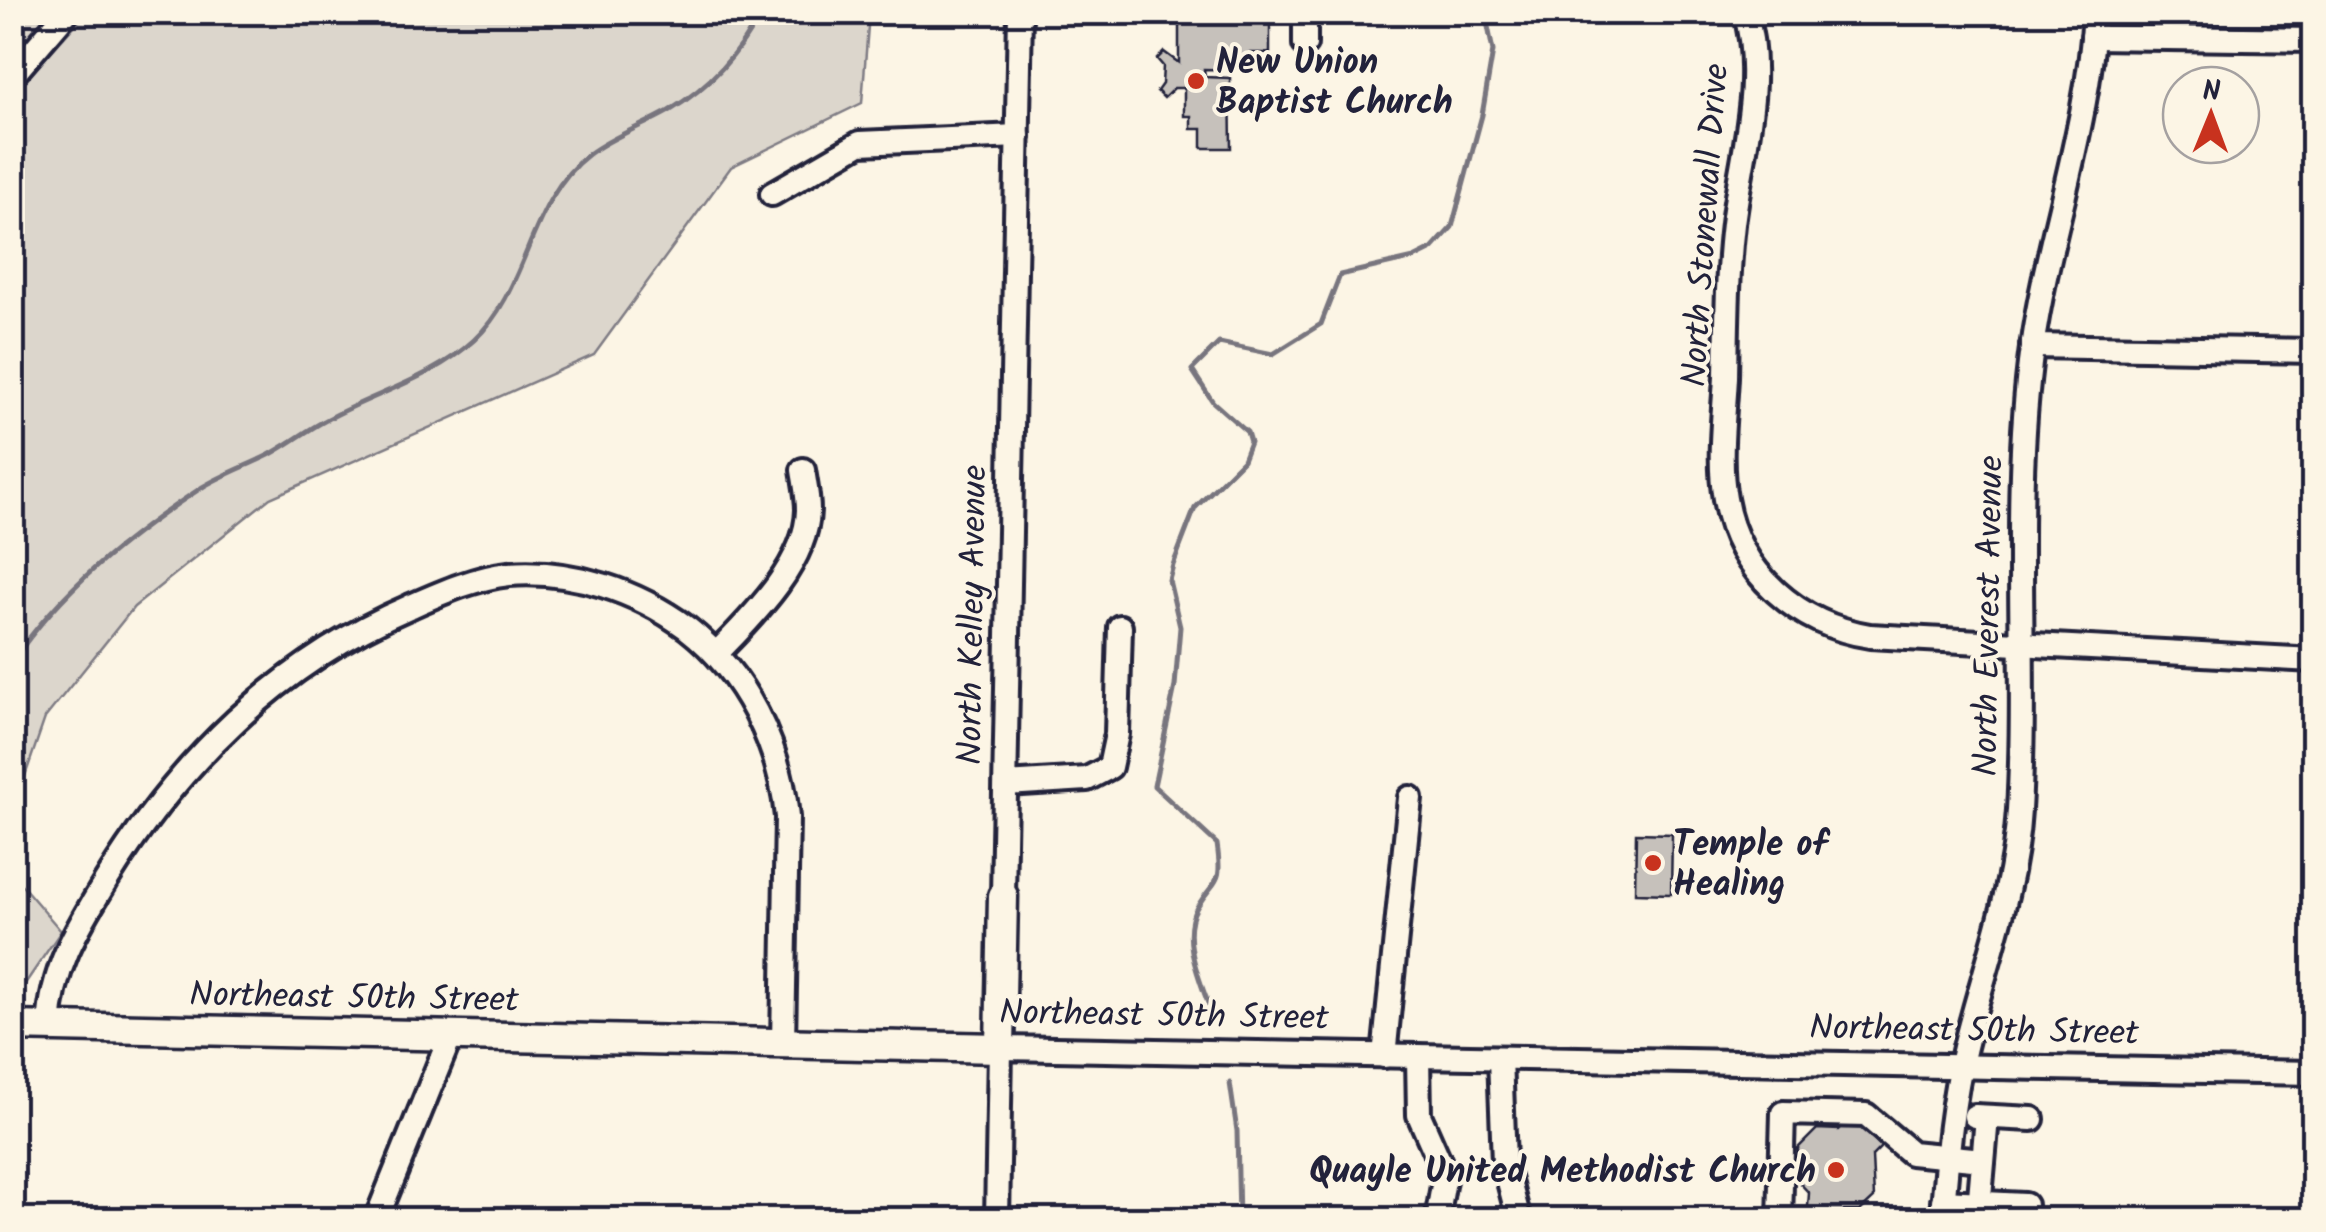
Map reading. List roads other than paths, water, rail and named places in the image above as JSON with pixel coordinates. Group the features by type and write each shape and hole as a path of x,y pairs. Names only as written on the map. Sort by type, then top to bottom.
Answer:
{"main road":[{"name":"North Kelley Avenue","path":"1000,1048 1003,896"},
{"name":"Northeast 50th Street","path":"12,1026 1000,1048"}],"street":[{"path":"12,76 67,12"},
{"name":"North Kelley Avenue","path":"1003,896 1020,12"},
{"path":"1305,12 1305,44"},
{"name":"North Stonewall Drive","path":"1745,12 1753,78 1729,269 1722,475 1734,530 1747,557 1787,603 1838,631 2314,660"},
{"name":"North Everest Avenue","path":"1943,1210 1960,1067 1999,927 2016,844 2023,459 2032,346 2082,116 2094,12"},
{"path":"2094,36 2314,40"},
{"path":"772,194 860,142 1018,136"},
{"path":"2032,346 2314,351"},
{"path":"716,654 762,603 800,541 808,508 803,470"},
{"path":"50,1027 56,974 122,856 217,736 321,652 440,593 494,576 536,574 590,582 633,596 680,624 716,654 762,726 784,786 787,855 783,1043"},
{"path":"1006,784 1087,779 1110,767 1117,734 1120,627"},
{"path":"1384,1056 1410,798"},
{"path":"376,1220 451,1035"},
{"name":"North Kelley Avenue","path":"997,1220 1000,1048"},
{"name":"Northeast 50th Street","path":"1000,1048 2314,1073"},
{"path":"1418,1056 1419,1115 1445,1174 1437,1220"},
{"path":"1500,1058 1504,1162 1519,1220"},
{"path":"1780,1220 1783,1113 1866,1115 1911,1153 1983,1160"},
{"path":"1952,1114 2032,1119"},
{"path":"1979,1212 1987,1117"},
{"path":"1943,1210 1979,1212 2025,1206"}],"waterway":[{"path":"12,662 74,588 174,506 328,419 440,365 474,340 507,296 540,220 569,173 598,148 669,111 697,91 733,55 761,12"},
{"path":"1214,1020 1195,964 1190,933 1197,907 1218,875 1217,844 1154,786 1175,686 1180,627 1169,580 1173,565 1195,508 1243,460 1250,442 1247,432 1213,402 1192,370 1219,343 1273,354 1321,324 1340,275 1414,258 1432,249 1452,227 1482,115 1493,51 1485,12"},
{"path":"1230,1083 1237,1131 1239,1220"}],"place":[{"name":"New Union Baptist Church","path":"1196,81"},
{"name":"Temple of Healing","path":"1653,863"},
{"name":"Quayle United Methodist Church","path":"1836,1170"}]}
